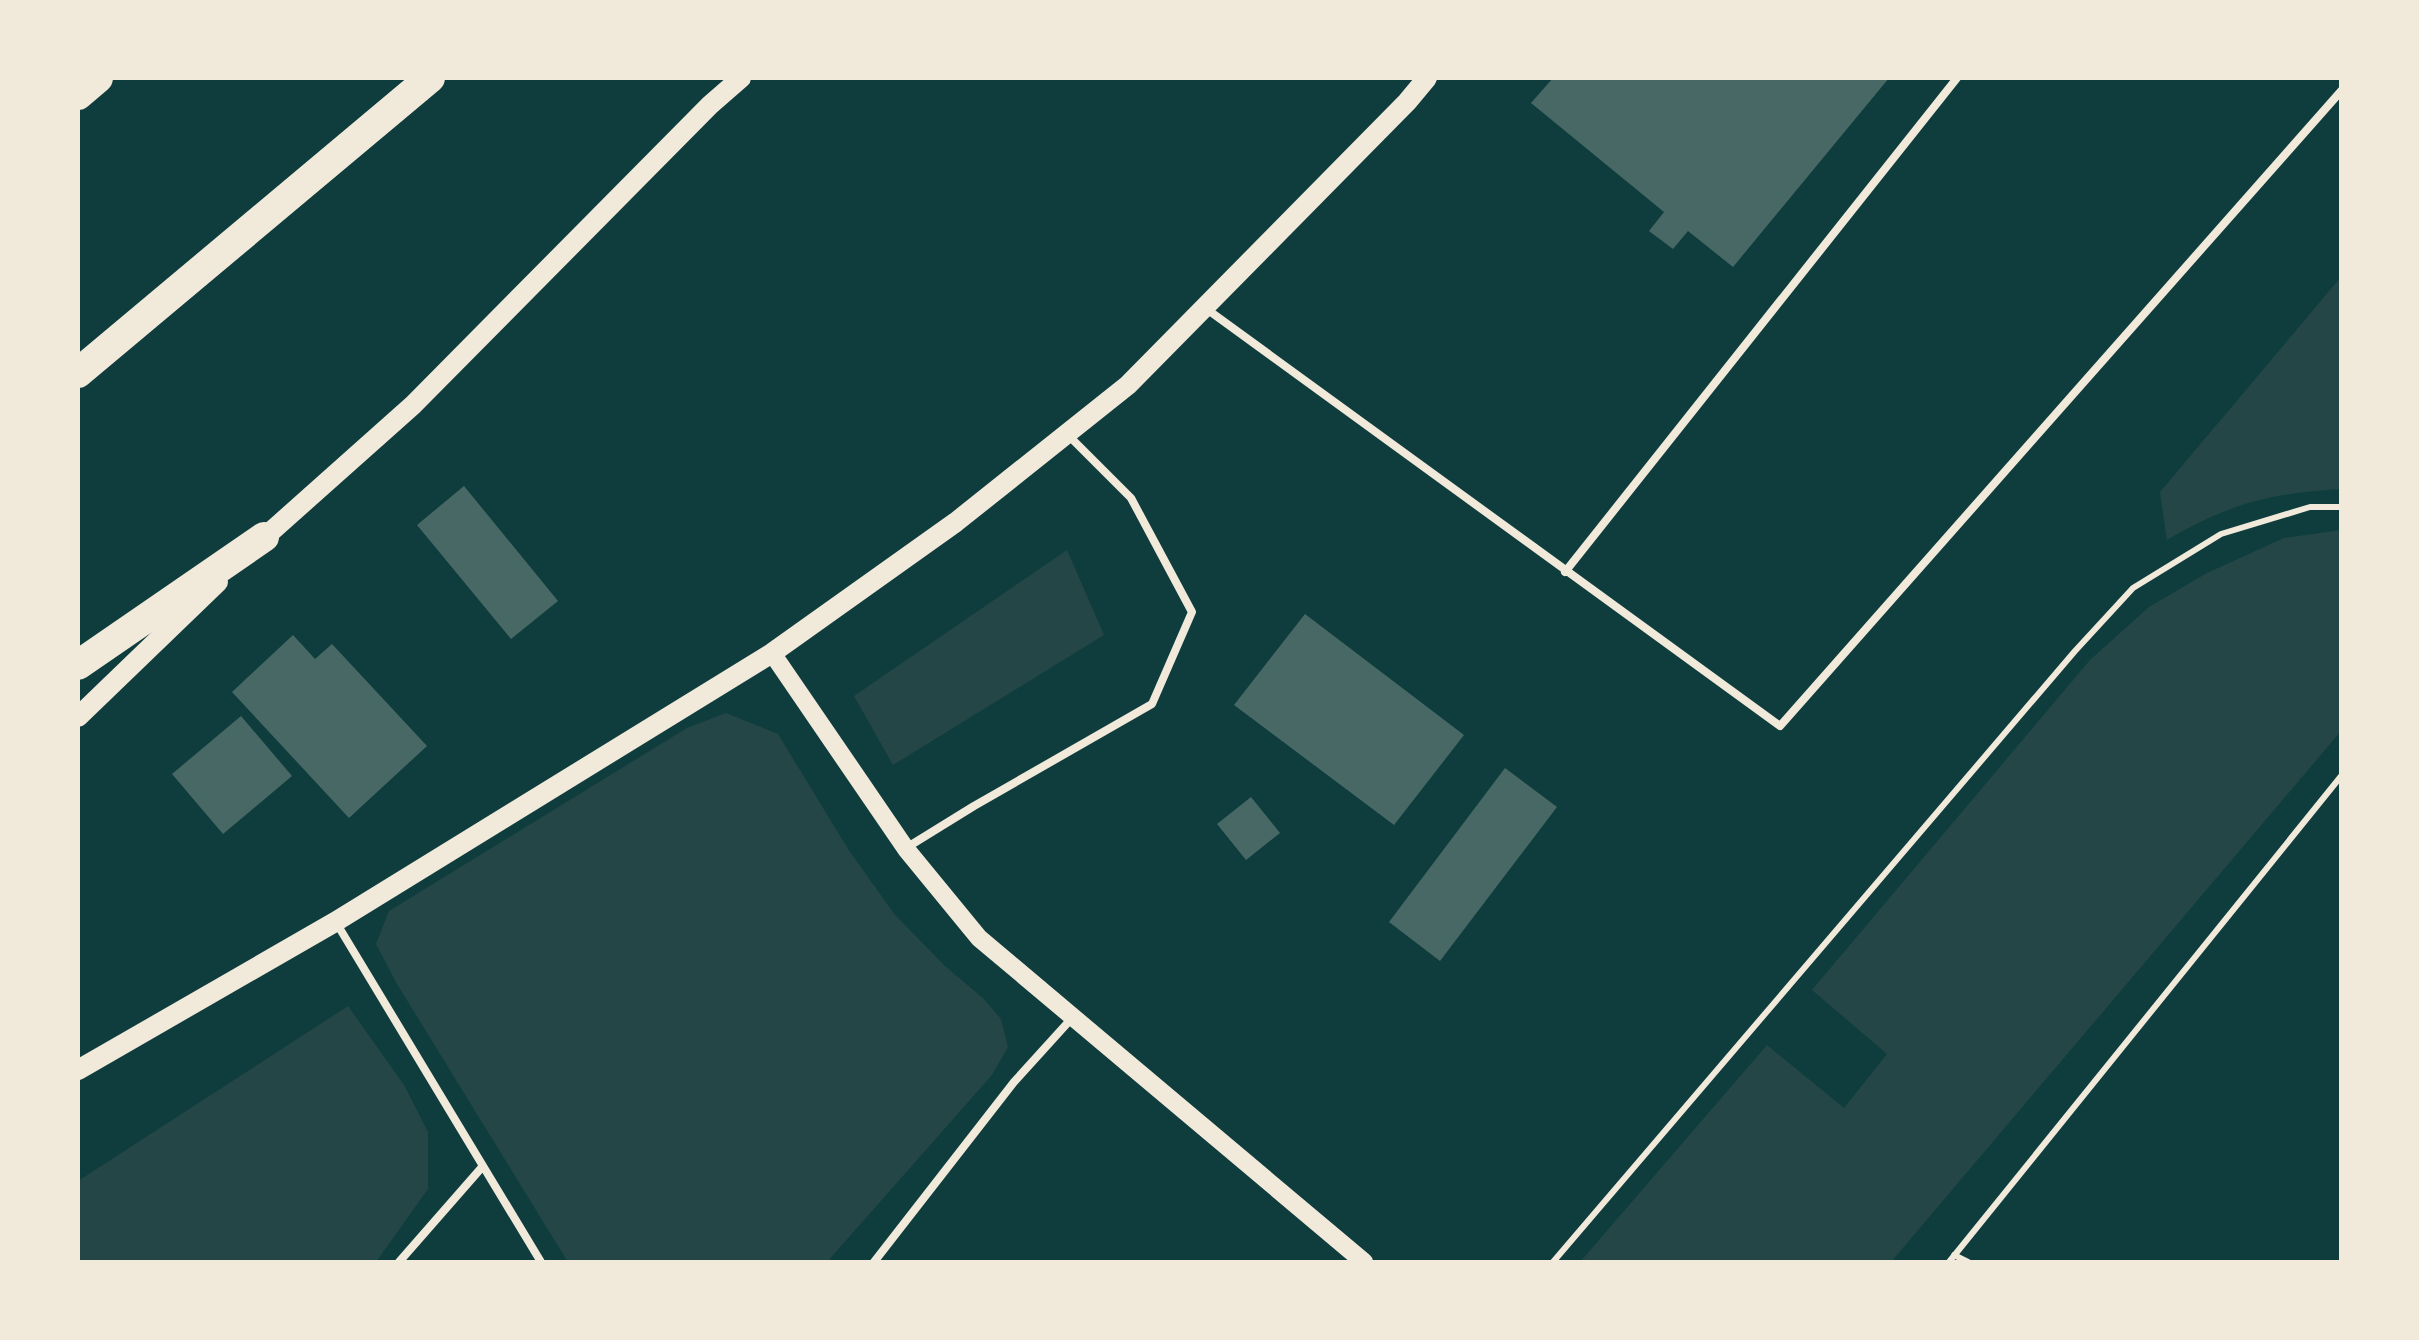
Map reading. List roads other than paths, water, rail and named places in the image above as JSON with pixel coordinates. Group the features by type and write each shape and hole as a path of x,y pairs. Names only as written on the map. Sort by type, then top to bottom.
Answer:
{"highway":[{"path":"78,95 98,78"},
{"path":"78,373 430,78"},
{"path":"78,665 264,536"}],"main road":[{"path":"78,717 264,536 413,405 741,78"},
{"path":"78,1070 335,922 772,653 956,522 1128,385 1427,78"}],"street":[{"path":"772,653 906,848 980,938 1364,1262"}],"lane":[{"path":"1565,572 1957,78"},
{"path":"1204,308 1780,726 2342,90"},
{"path":"906,848 1152,704 1192,612 1131,498 1067,434"},
{"path":"335,922 541,1262"},
{"path":"874,1262 1014,1082 1072,1018"},
{"path":"399,1262 483,1166"}]}
